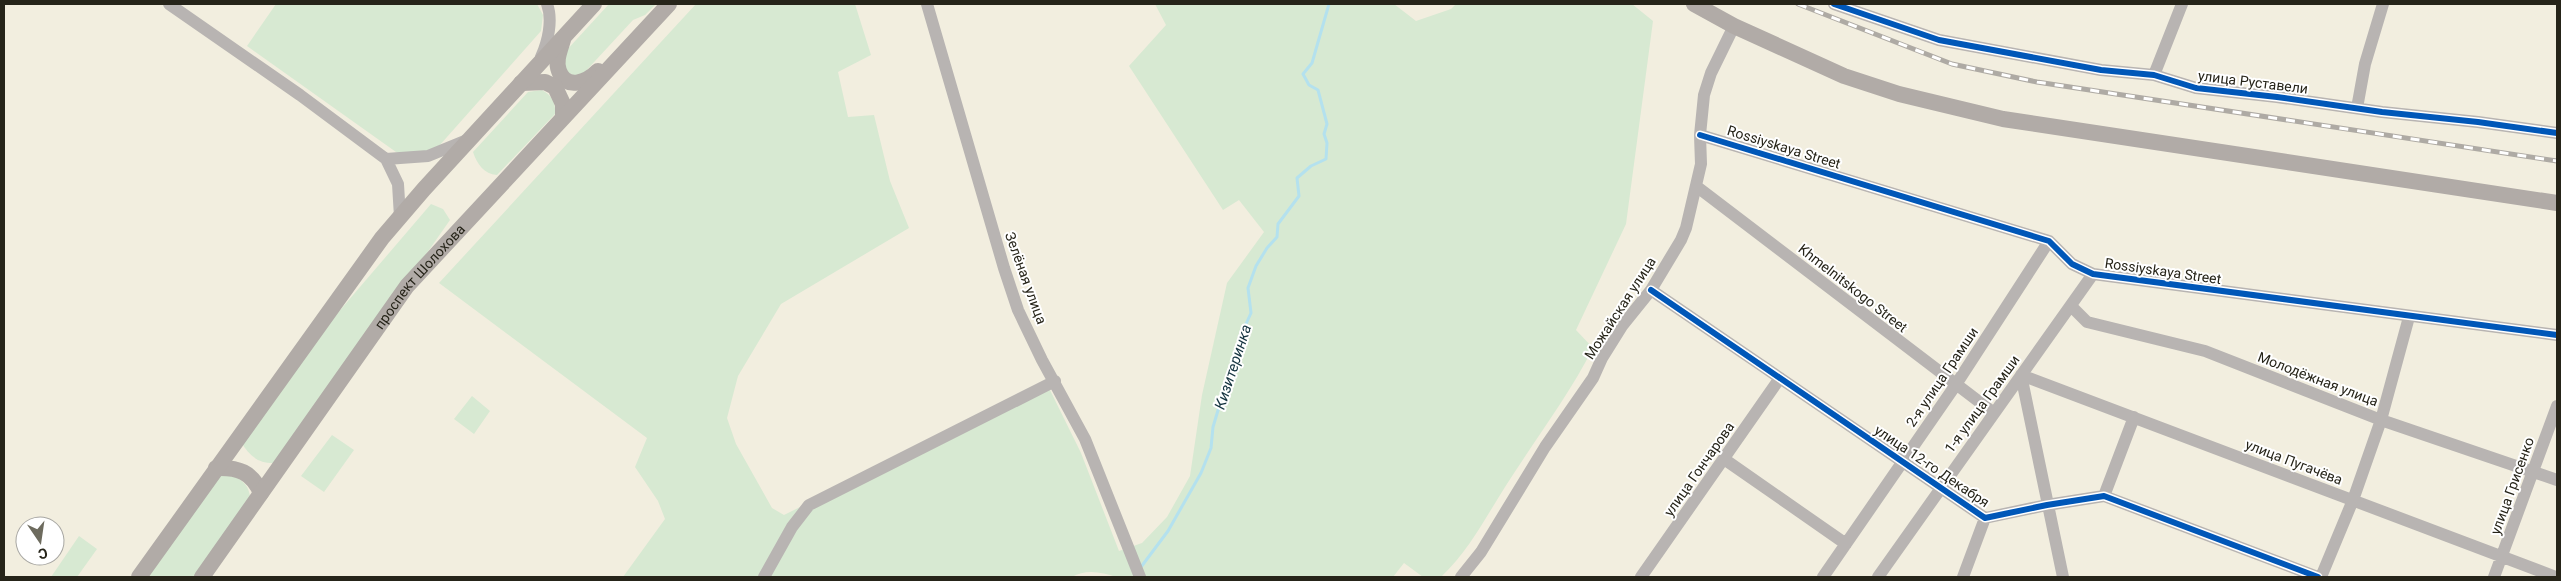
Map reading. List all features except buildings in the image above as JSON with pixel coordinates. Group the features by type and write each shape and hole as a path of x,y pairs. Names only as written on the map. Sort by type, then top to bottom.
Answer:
{"main road":[{"path":"139,577 232,444 382,238 470,138 594,4"},
{"name":"проспект Шолохова","path":"202,577 407,286 669,4"},
{"path":"1694,4 1734,26 1844,76 1899,94 2003,119 2557,202"},
{"path":"1711,4 1794,46 1847,68 1901,86 2004,111 2557,194"},
{"path":"564,36 557,57 558,71 564,79 576,84 590,78 614,55 624,52"},
{"path":"521,83 545,82 555,86 563,104 563,117"},
{"path":"232,444 243,462 256,470 276,471"},
{"path":"216,468 241,470 251,477 261,493"}],"street":[{"path":"168,4 300,95 386,160 398,184 400,217"},
{"path":"539,64 547,44 549,21 547,4"},
{"name":"Зелёная улица","path":"927,4 1010,288 1022,318 1085,439 1140,577"},
{"name":"улица Руставели","path":"1834,4 1939,40 2101,70 2154,75 2196,88 2557,133"},
{"path":"2154,75 2182,4"},
{"path":"2357,108 2365,64 2383,4"},
{"name":"Можайская улица","path":"1461,577 1481,552 1545,447 1593,378 1602,358 1622,326 1651,290 1683,234 1701,164 1700,135 1704,95 1711,72 1734,26"},
{"name":"Rossiyskaya Street","path":"1700,135 2049,241 2072,264 2093,274 2557,336"},
{"path":"386,160 428,156 470,138"},
{"name":"Khmelnitskogo Street","path":"1696,186 1955,386 1994,413"},
{"name":"2-я улица Грамши","path":"1822,577 1955,386 2049,241"},
{"name":"1-я улица Грамши","path":"1878,577 2093,274"},
{"name":"улица 12-го Декабря","path":"1651,290 1985,518 2047,505 2104,496 2320,577"},
{"name":"Молодёжная улица","path":"2071,306 2087,322 2205,351 2381,420 2557,480"},
{"path":"2320,577 2353,500 2381,420 2409,317"},
{"path":"2021,375 2047,505 2064,577"},
{"name":"улица Пугачёва","path":"2021,375 2556,577"},
{"name":"улица Гончарова","path":"1641,577 1780,378"},
{"path":"764,577 792,527 810,505 1055,381"},
{"name":"улица Грисенко","path":"2494,577 2557,406"},
{"path":"2104,496 2134,418"},
{"path":"1724,458 1846,544"},
{"path":"1963,577 1985,518"}],"green space":[{"path":"276,4 537,4 543,15 541,31 439,146 413,155 396,152 247,46"},
{"path":"609,4 656,4 645,15 633,20 583,74 577,77 565,71 565,52"},
{"path":"696,4 855,4 871,55 838,72 848,117 874,115 890,181 909,228 781,304 738,376 727,418 736,444 772,508 784,515 1047,384 1081,453 1119,551 1142,543 1167,517 1190,476 1202,395 1227,283 1264,232 1239,200 1223,210 1129,66 1166,25 1155,4 1394,4 1416,21 1451,9 1456,4 1632,4 1653,21 1626,224 1576,330 1593,348 1562,401 1476,534 1441,577 1423,577 1404,563 1393,577 1116,577 1094,572 1077,574 1072,577 623,577 665,519 658,501 635,467 647,438 439,283"},
{"path":"542,90 553,100 555,114 497,175 488,173 479,164 473,152 528,92"},
{"path":"431,204 443,209 450,220 273,463 258,460 247,451 241,442 336,315"},
{"path":"472,396 490,411 474,434 454,419"},
{"path":"332,435 354,450 324,492 301,476"},
{"path":"228,473 245,484 250,496 194,577 148,577 219,474"},
{"path":"79,536 97,549 77,577 51,577 59,566 65,566 65,556"}],"waterway":[{"name":"Кизитеринка","path":"1141,567 1168,531 1201,473 1211,448 1213,427 1240,337 1251,313 1248,288 1256,266 1267,248 1277,237 1278,224 1299,196 1297,178 1311,166 1326,159 1327,143 1324,134 1327,124 1318,90 1309,85 1303,74 1312,63 1329,4"}],"railway":[{"path":"1798,4 1952,64 2037,82 2557,161"}],"cycle path":[{"path":"1834,4 1939,40 2101,70 2154,75 2196,88 2557,133"},
{"path":"1700,135 2049,241 2072,264 2093,274 2557,335"},
{"path":"1651,290 1985,518 2047,505 2104,496 2318,577"}]}
